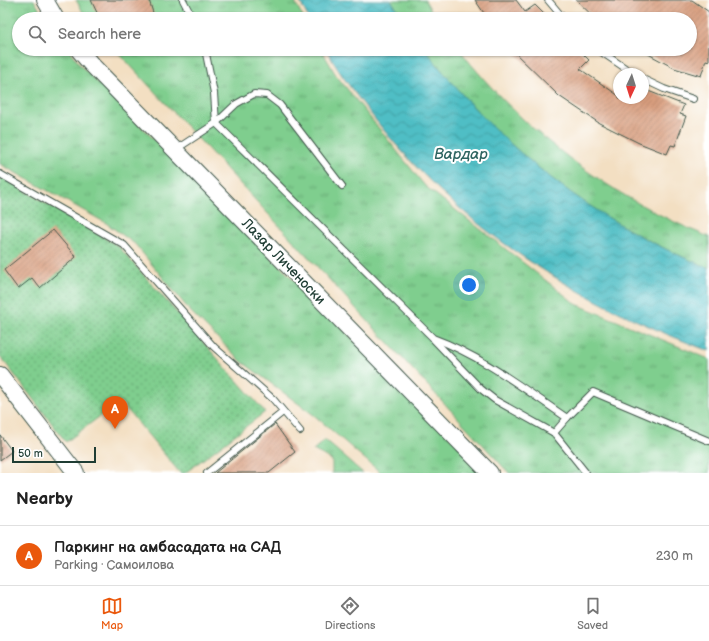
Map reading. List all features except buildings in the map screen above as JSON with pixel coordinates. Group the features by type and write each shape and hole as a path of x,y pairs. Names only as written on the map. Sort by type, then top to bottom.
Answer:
{"street":[{"path":"45,0 52,12"},
{"name":"Лазар Личеноски","path":"85,56 490,473"},
{"path":"0,375 76,473"}],"lane":[{"path":"183,0 189,12"},
{"path":"548,0 558,12"},
{"path":"207,56 214,93 216,123 433,338 481,389 495,400 554,433 586,473"},
{"path":"607,56 625,68"},
{"path":"649,82 664,89 693,99"},
{"path":"175,150 216,123 236,104 254,94 267,95 280,104 342,186"},
{"path":"0,174 124,245 214,348 273,399 300,432"},
{"path":"433,338 455,346 506,376 567,418"},
{"path":"554,433 593,392 709,441"},
{"path":"207,473 283,412"}],"green space":[{"path":"0,0 34,0 41,12 12,12 12,56 73,56 81,66 472,459 483,473 381,473 315,416 241,361 191,312 135,244 106,223 0,164"},
{"path":"76,0 294,0 300,12 83,12"},
{"path":"391,0 425,0 432,12 399,12"},
{"path":"122,56 325,56 336,75 425,186 576,304 709,359 709,473 509,473"},
{"path":"430,56 465,56 511,108 540,135 571,160 638,203 709,237 709,268 667,250 627,229 588,205 517,149 484,118 453,85"},
{"path":"0,176 118,246 265,412 185,473 180,473 120,401 66,442 0,356"},
{"path":"325,440 363,473 332,473 332,460 313,450"}],"water":[{"path":"299,0 391,0 399,12 305,12"},
{"name":"Вардар","path":"330,56 430,56 453,85 484,118 517,149 552,178 588,205 627,229 667,250 709,268 709,351 660,331 613,309 568,285 525,258 484,228 445,195 408,158 374,118"}],"place":[{"name":"Паркинг на амбасадата на САД","path":"115,429"}]}
